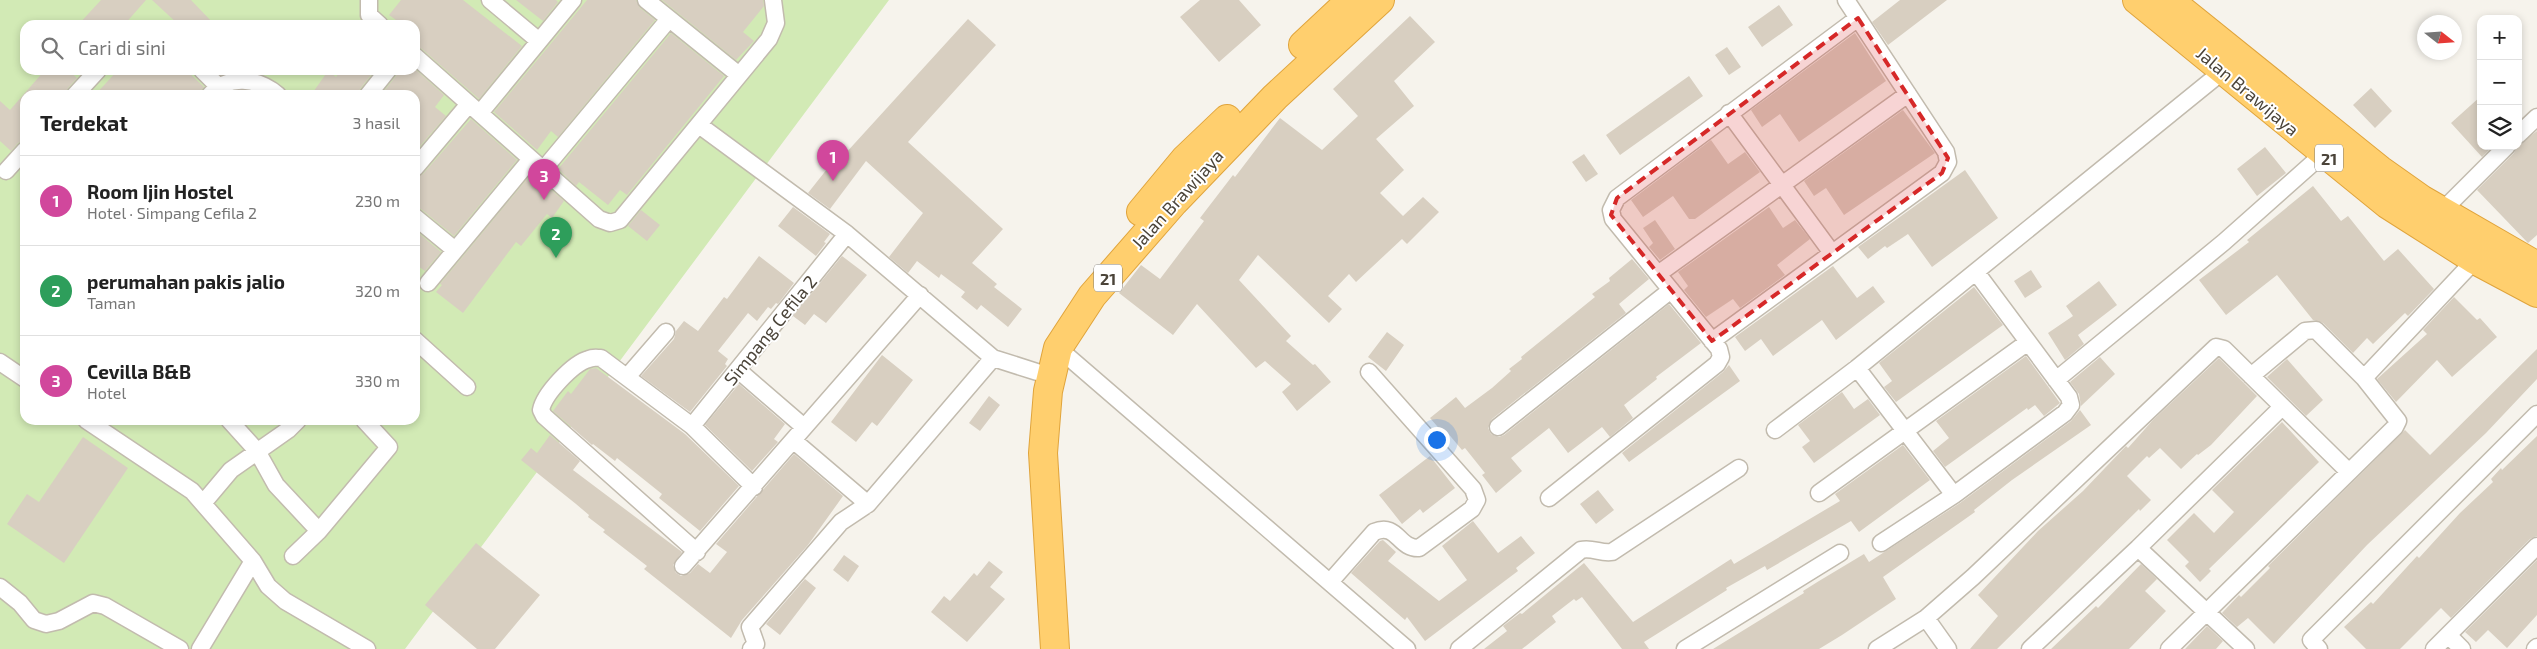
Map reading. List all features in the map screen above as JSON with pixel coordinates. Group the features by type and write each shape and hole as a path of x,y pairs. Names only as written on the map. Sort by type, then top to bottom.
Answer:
{"highway":[{"name":"Jalan Brawijaya","path":"1039,649 1039,617 1030,520 1028,418 1037,372 1054,322 1071,296 1104,254 1185,159 1351,0"},
{"name":"Jalan Brawijaya","path":"1055,649 1043,453 1048,391 1058,348 1092,296 1174,202 1269,103 1380,0"},
{"name":"Jalan Brawijaya","path":"2137,0 2323,154 2387,204 2475,260 2537,293"},
{"name":"Jalan Brawijaya","path":"2169,0 2380,170 2442,211 2537,266"}],"street":[{"path":"369,0 369,15 374,20"},
{"path":"490,0 539,41"},
{"path":"420,163 539,41 573,0"},
{"path":"646,0 739,75"},
{"path":"420,60 599,219 610,223 620,220 769,39 776,23 773,0"},
{"path":"1712,341 1942,173 1948,162 1946,152 1846,0"},
{"path":"1549,498 1717,364 1721,353 1613,220 1613,204 1617,198 1858,18"},
{"path":"543,170 669,19"},
{"path":"1774,430 1857,368 2223,71"},
{"path":"80,90 93,75"},
{"path":"205,75 214,90 235,81 252,81 270,90"},
{"path":"372,90 384,75"},
{"path":"1658,274 1908,94"},
{"path":"1729,113 1832,252"},
{"path":"2522,132 2537,117"},
{"path":"700,125 720,142 847,234 993,358 1037,372"},
{"path":"2442,211 2503,150"},
{"path":"2056,380 2224,242 2323,154"},
{"path":"6,171 20,156"},
{"path":"428,283 530,159"},
{"path":"420,221 456,250"},
{"name":"Simpang Cefila 2","path":"692,426 847,234"},
{"path":"2364,378 2475,260"},
{"path":"1881,543 1954,495 2070,408 2071,401 1976,272"},
{"path":"1498,427 1671,290"},
{"path":"683,566 794,442 804,427 920,295"},
{"path":"2169,649 2398,422 2364,378 2321,333 2310,329 2305,331 2252,376"},
{"path":"627,377 666,332"},
{"path":"1819,493 2028,342"},
{"path":"420,345 467,387"},
{"path":"1877,649 1926,618 2116,445 2216,347 2224,349 2348,472"},
{"path":"1058,348 1407,649"},
{"path":"697,552 550,422 541,410 548,393 588,359 601,358 692,426 754,487"},
{"path":"751,649 756,644 750,626 762,611 841,522 868,504 993,358"},
{"path":"0,362 20,376"},
{"path":"1857,368 1954,495"},
{"path":"738,370 804,427"},
{"path":"1330,582 1374,532 1383,529 1391,531 1407,545 1420,548 1472,510 1478,500 1473,489 1369,372"},
{"path":"2030,649 2138,548 2282,407"},
{"path":"2319,649 2311,640 2537,414"},
{"path":"93,425 192,491 204,502 253,561 268,586 285,601 367,649"},
{"path":"234,425 257,451 276,485 319,531"},
{"path":"204,502 236,465 291,425"},
{"path":"293,556 319,531 389,447 369,425"},
{"path":"794,442 868,504"},
{"path":"1459,649 1581,550 1588,548 1605,553 1612,552 1739,468"},
{"path":"2434,649 2537,546"},
{"path":"2138,548 2246,649"},
{"path":"1685,649 1840,553"},
{"path":"200,649 253,561"},
{"path":"2,592 34,620 46,624 58,621 93,602 105,606 180,649"},
{"path":"1926,618 1948,649"},
{"path":"2448,635 2462,649"}],"highlighted area":[{"path":"1858,18 1948,158 1942,173 1712,341 1611,215 1617,198"}],"green space":[{"path":"0,0 889,0 405,649 0,649"}],"building":[{"path":"101,0 146,0 128,20 83,20"},
{"path":"152,0 191,0 210,20 174,20"},
{"path":"401,0 463,0 522,46 479,99 420,48 420,20 396,20 389,15"},
{"path":"516,0 556,0 558,2 543,21"},
{"path":"587,0 636,0 640,8 655,20 558,137 551,131 537,150 494,112"},
{"path":"662,0 763,0 764,6 743,32 754,41 736,60"},
{"path":"1200,0 1239,0 1261,25 1219,62 1180,17"},
{"path":"1900,0 1947,0 1888,45 1872,22"},
{"path":"1779,5 1793,25 1762,47 1748,27"},
{"path":"1410,16 1435,42 1394,81 1414,106 1376,139 1404,170 1380,193 1403,216 1423,197 1439,212 1407,244 1402,239 1356,282 1349,274 1328,296 1342,309 1329,323 1258,255 1239,280 1291,336 1286,341 1313,365 1315,364 1331,382 1297,411 1282,392 1291,384 1265,361 1256,368 1197,304 1173,335 1119,293 1141,265 1160,279 1204,221 1200,218 1233,175 1235,177 1280,118 1322,150 1358,116 1333,89"},
{"path":"968,19 996,45 908,142 1003,229 972,263 997,284 994,287 1022,309 1008,327 981,305 977,310 961,297 965,292 941,274 939,278 917,261 908,273 889,257 923,213 866,161 830,209 808,193 831,164 834,166"},
{"path":"671,33 724,76 627,195 620,190 608,205 579,182 576,186 558,169"},
{"path":"1855,33 1886,81 1799,142 1780,114 1762,127 1751,110"},
{"path":"1727,47 1741,67 1729,75 1715,55"},
{"path":"420,73 444,95 435,107 446,116 420,146 420,90 385,90 396,76 420,75"},
{"path":"41,75 74,75 77,78 67,90 28,90"},
{"path":"113,75 191,75 204,87 201,90 100,90"},
{"path":"325,75 336,77 337,75 371,75 360,90 315,90"},
{"path":"1689,76 1703,96 1620,155 1606,135"},
{"path":"2371,88 2392,111 2375,128 2353,105"},
{"path":"20,99 20,142 11,151 0,141 0,101 10,110"},
{"path":"2477,100 2477,150 2489,150 2482,157 2451,123"},
{"path":"1903,110 1935,153 1844,215 1826,188 1814,196 1804,181"},
{"path":"471,119 517,160 454,236 420,209 420,176"},
{"path":"2537,131 2537,235 2528,243 2477,190 2515,150 2522,150 2522,142"},
{"path":"1711,140 1728,164 1745,152 1760,172 1695,219 1689,219 1673,196 1643,217 1631,200"},
{"path":"2265,147 2286,173 2257,196 2237,169"},
{"path":"1584,154 1598,174 1586,182 1572,162"},
{"path":"1965,170 1998,218 1932,267 1908,234 1887,248 1885,246 1868,259 1858,247"},
{"path":"532,173 564,201 552,218 547,214 521,246 516,242 463,313 436,292 442,285 440,284"},
{"path":"2313,186 2341,221 2348,216 2384,261 2398,249 2434,289 2408,316 2405,313 2373,344 2367,338 2353,353 2323,323 2313,320 2277,275 2226,315 2199,280 2249,242 2247,240"},
{"path":"793,207 830,234 816,256 778,226"},
{"path":"1769,207 1783,228 1795,220 1810,239 1777,265 1785,275 1740,308 1733,299 1706,317 1684,290 1688,286 1678,272"},
{"path":"641,210 660,225 647,241 628,226"},
{"path":"1655,220 1675,249 1660,260 1649,247 1653,243 1643,228"},
{"path":"420,234 441,252 425,271 420,268"},
{"path":"759,256 794,283 778,304 776,303 771,309 768,307 757,321 748,313 718,351 728,359 725,364 727,366 690,412 641,376 674,339 676,331 684,321 698,331 724,297 727,299"},
{"path":"842,256 867,275 826,323 814,314 805,325 793,316"},
{"path":"1632,259 1649,279 1619,304 1626,313 1492,419 1488,428 1491,434 1499,437 1504,435 1669,304 1701,343 1656,377 1657,379 1624,405 1633,418 1610,437 1602,427 1568,453 1549,428 1511,458 1522,471 1496,493 1482,475 1485,473 1465,448 1462,450 1446,431 1443,433 1430,418 1456,397 1465,408 1492,388 1511,371 1509,369 1522,359 1521,357 1595,297 1592,294 1610,281 1609,278"},
{"path":"1833,266 1857,298 1873,286 1885,302 1836,340 1822,320 1773,356 1761,339 1745,351 1735,337"},
{"path":"2031,270 2042,287 2025,298 2014,281"},
{"path":"2099,281 2117,305 2078,335 2084,344 2065,360 2048,333 2073,316 2066,306"},
{"path":"1974,287 2003,325 1896,402 1884,387 1892,381 1879,363"},
{"path":"2454,297 2477,320 2480,318 2497,337 2452,377 2437,360 2396,402 2377,379 2427,334 2423,330"},
{"path":"1387,332 1404,345 1386,371 1368,357"},
{"path":"2537,349 2537,379 2486,433 2367,545 2274,644 2248,618 2237,627 2222,613 2239,595 2241,597 2270,568 2268,566 2405,430 2430,455"},
{"path":"882,355 913,380 877,426 872,422 856,442 831,422"},
{"path":"2026,356 2060,403 2044,416 2035,405 2028,410 2027,408 1945,467 1933,451 1949,438 1936,421"},
{"path":"2100,357 2115,374 2081,406 2079,394 2070,382"},
{"path":"2219,358 2257,396 2211,445 2197,454 2181,469 2160,448 2149,458 2147,456 2127,476 2151,500 2140,511 2139,509 1997,649 1970,649 1998,616 1978,595 2038,531 2083,491 2126,446 2128,448 2153,420"},
{"path":"2287,359 2323,400 2306,416 2267,377"},
{"path":"1729,365 1740,381 1629,462 1622,453 1723,372"},
{"path":"596,368 685,434 739,486 700,531 659,498 662,494 617,458 615,461 592,445 553,411 568,391 571,394 590,369"},
{"path":"739,384 785,424 774,439 778,442 752,471 705,425"},
{"path":"1842,392 1854,409 1868,399 1880,415 1814,463 1802,447 1810,441 1798,425"},
{"path":"989,396 1000,405 980,431 969,423"},
{"path":"2080,410 2091,425 2012,480 1974,510 1975,512 1883,577 1896,599 1842,635 1819,649 1713,649 1864,554 1869,562 1960,503 2071,421"},
{"path":"2282,422 2319,462 2209,569 2211,571 2200,582 2185,566 2189,562 2167,540 2194,513 2214,533 2234,512 2212,490"},
{"path":"550,435 580,461 573,470 682,552 673,565 676,573 681,576 690,573 698,564 710,573 727,552 716,544 794,454 843,496 808,545 742,620 731,638 644,569 647,566 603,532 605,530 588,517 589,515 521,460 531,448 537,453"},
{"path":"2537,436 2537,536 2530,539 2451,618 2441,608 2400,649 2366,649 2344,627 2371,602 2373,604 2417,556 2419,558 2460,513 2493,482 2491,479 2501,468 2502,470"},
{"path":"83,437 128,468 64,563 7,524 27,494 39,502"},
{"path":"1903,445 1930,480 1859,532 1851,521 1767,570 1765,566 1726,588 1727,590 1644,642 1649,649 1622,649 1582,597 1576,601 1574,599 1552,616 1556,622 1522,649 1484,649 1507,631 1503,626 1520,613 1522,614 1584,563 1633,622 1731,559 1734,564 1840,501 1835,494"},
{"path":"1430,456 1455,488 1423,513 1420,509 1402,524 1379,495"},
{"path":"1598,490 1614,510 1596,524 1580,504"},
{"path":"1473,521 1498,553 1521,536 1535,553 1516,568 1518,571 1425,641 1407,617 1405,620 1351,573 1383,540 1396,552 1388,561 1439,601 1467,580 1442,546"},
{"path":"476,543 540,595 495,649 477,649 425,605"},
{"path":"844,555 859,566 848,582 833,570"},
{"path":"2537,560 2537,615 2507,648 2488,630 2476,642 2465,632"},
{"path":"989,561 1003,572 990,587 1005,599 967,642 931,612 944,596 950,601 974,573 977,576"},
{"path":"2141,564 2157,579 2145,591 2166,611 2129,649 2051,649 2096,606 2098,608"},
{"path":"805,579 816,588 780,635 766,624"},
{"path":"2207,626 2223,641 2216,649 2185,649"}],"place":[{"name":"Room Ijin Hostel","path":"833,181"},
{"name":"Cevilla B&B","path":"544,200"},
{"name":"perumahan pakis jalio","path":"556,258"}]}
